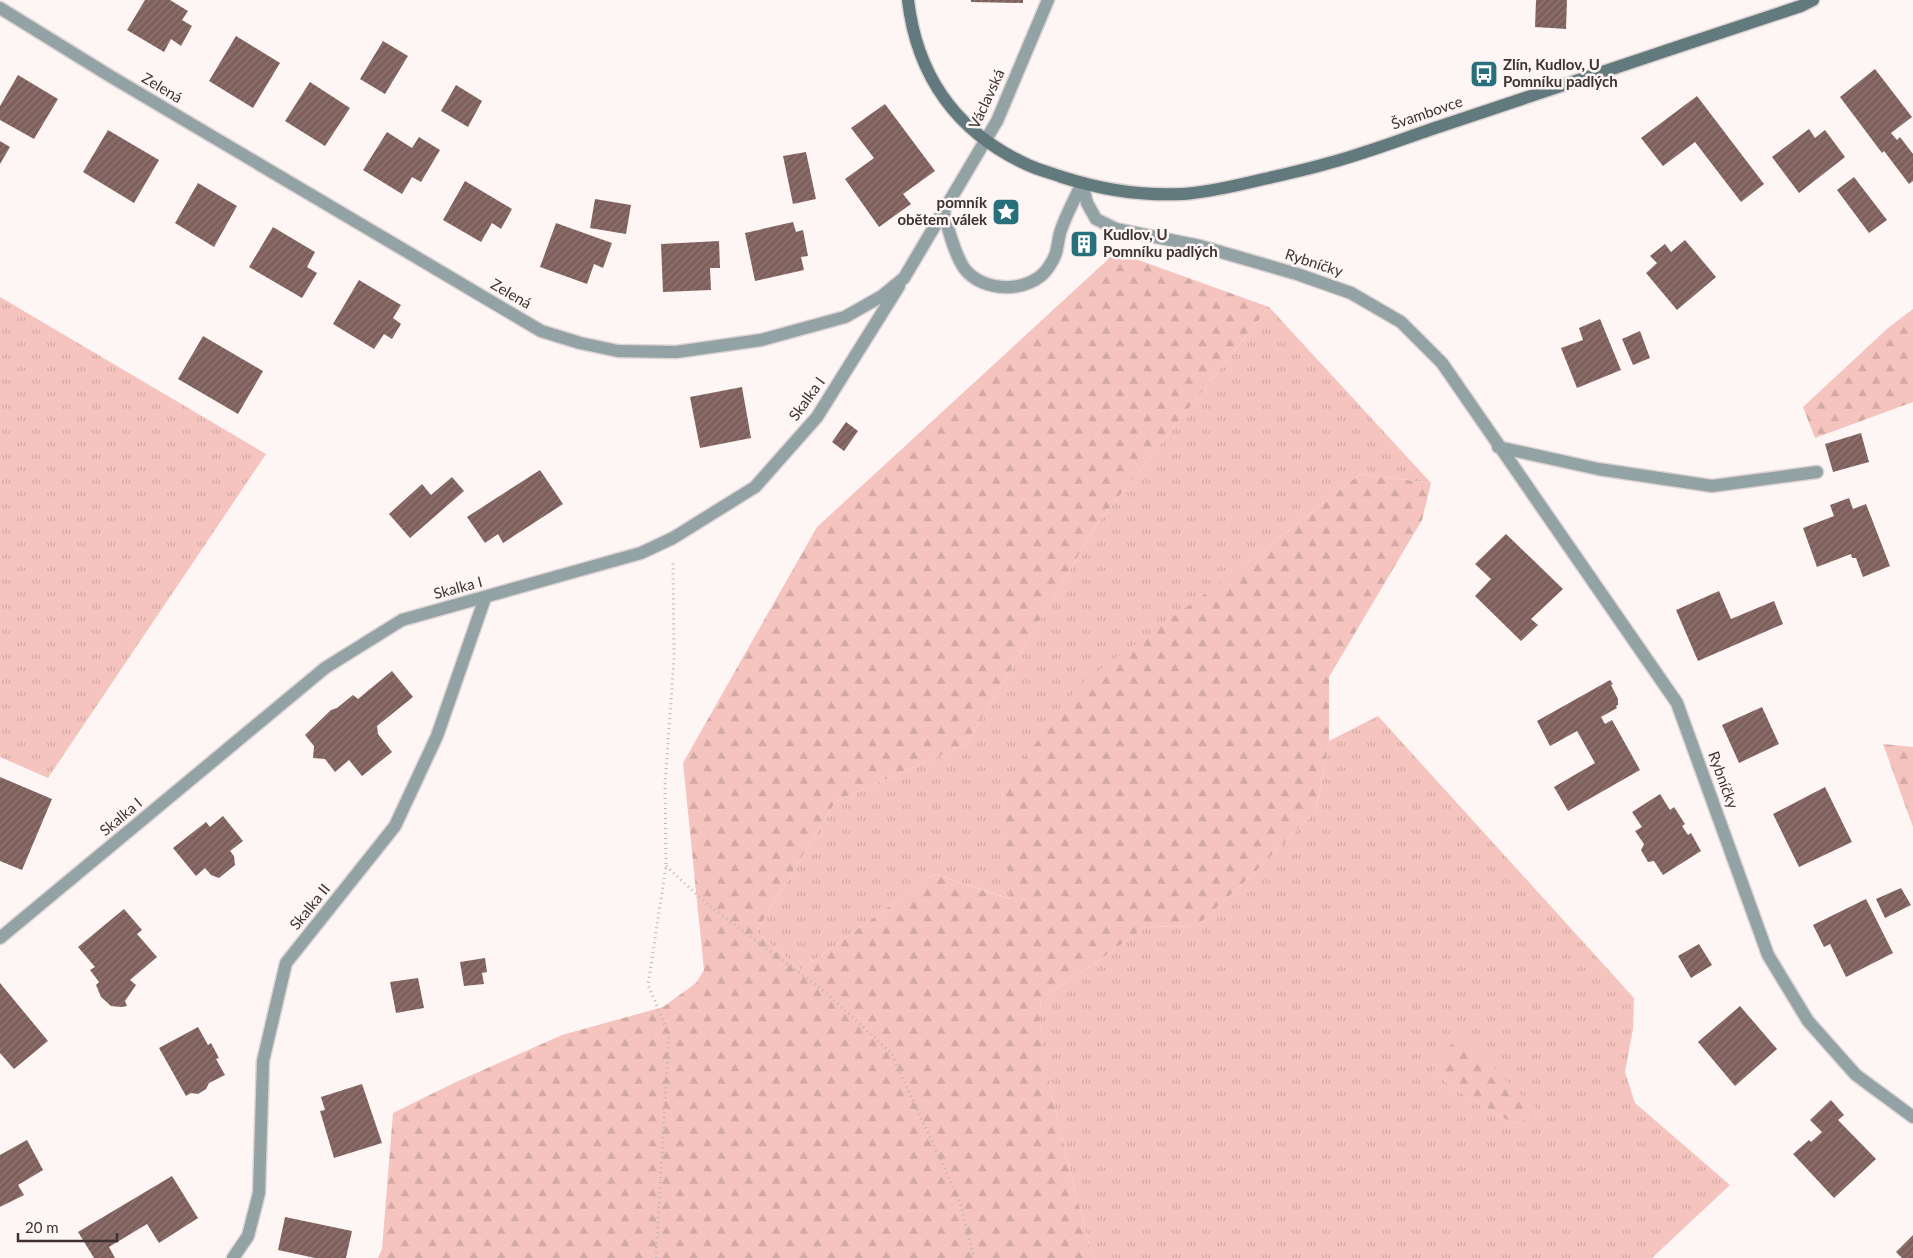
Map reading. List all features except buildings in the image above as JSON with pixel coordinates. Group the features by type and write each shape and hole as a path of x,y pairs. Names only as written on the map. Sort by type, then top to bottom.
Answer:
{"street":[{"name":"Václavská","path":"908,0 911,24 926,68 940,93 958,118 985,141 997,121 1048,0"},
{"name":"Švambovce","path":"985,141 1029,166 1116,192 1184,194 1218,190 1330,163 1801,6 1813,0"},
{"name":"Zelená","path":"0,8 152,101 541,331 580,343 618,351 676,352 761,340 845,317 882,296 904,278 985,141"},
{"path":"943,210 952,241 965,268 983,283 1010,289 1032,282 1046,270 1057,253 1060,233 1082,183"},
{"name":"Rybníčky","path":"1082,183 1087,203 1096,220 1116,229 1200,246 1297,274 1351,293 1401,322 1442,363 1498,447 1677,703 1768,954 1808,1022 1856,1075 1913,1117"},
{"name":"Skalka I","path":"0,938 325,668 402,620 641,553 673,538 755,487 817,417 904,278"},
{"path":"1498,447 1598,469 1712,486 1817,472"},
{"name":"Skalka II","path":"233,1258 248,1236 259,1193 263,1062 286,963 395,826 437,736 485,598"}],"path":[{"path":"656,1258 669,1034 648,985 666,866 665,785 674,658 673,538"},
{"path":"666,866 708,905 825,992 891,1053 960,1202 974,1258"}],"green space":[{"path":"1116,252 1269,307 1097,524 966,744 836,801 756,932 801,970 934,874 1010,899 1002,788 1080,684 1249,562 1360,474 1431,483 1422,520 1329,677 1329,741 1316,811 1197,926 1145,927 1094,964 1041,998 1041,1033 1051,1090 1089,1244 1095,1258 378,1258 382,1249 393,1113 456,1082 562,1035 663,1007 696,983 704,970 683,763 817,527"},
{"path":"0,297 266,454 48,778 0,757"},
{"path":"1269,307 1431,483 1360,474 1249,562 1002,788 1011,899 934,874 801,970 756,932 836,801 966,744 1097,524"},
{"path":"1913,309 1913,402 1815,438 1803,407 1888,328"},
{"path":"1378,716 1634,998 1633,1029 1625,1072 1635,1103 1730,1185 1652,1258 1095,1258 1089,1244 1046,1067 1040,1022 1041,998 1094,964 1145,927 1197,926 1316,811 1329,741","holes":["1433,1072 1539,1112 1514,1124 1460,1092"]},
{"path":"1883,744 1913,747 1913,827"},
{"path":"1461,1037 1539,1112 1514,1124 1460,1092 1433,1072 1447,1048"}],"place":[{"name":"Zlín, Kudlov, U Pomníku padlých","path":"1484,74"},
{"name":"pomník obětem válek","path":"1006,212"},
{"name":"Kudlov, U Pomníku padlých","path":"1084,244"}]}
